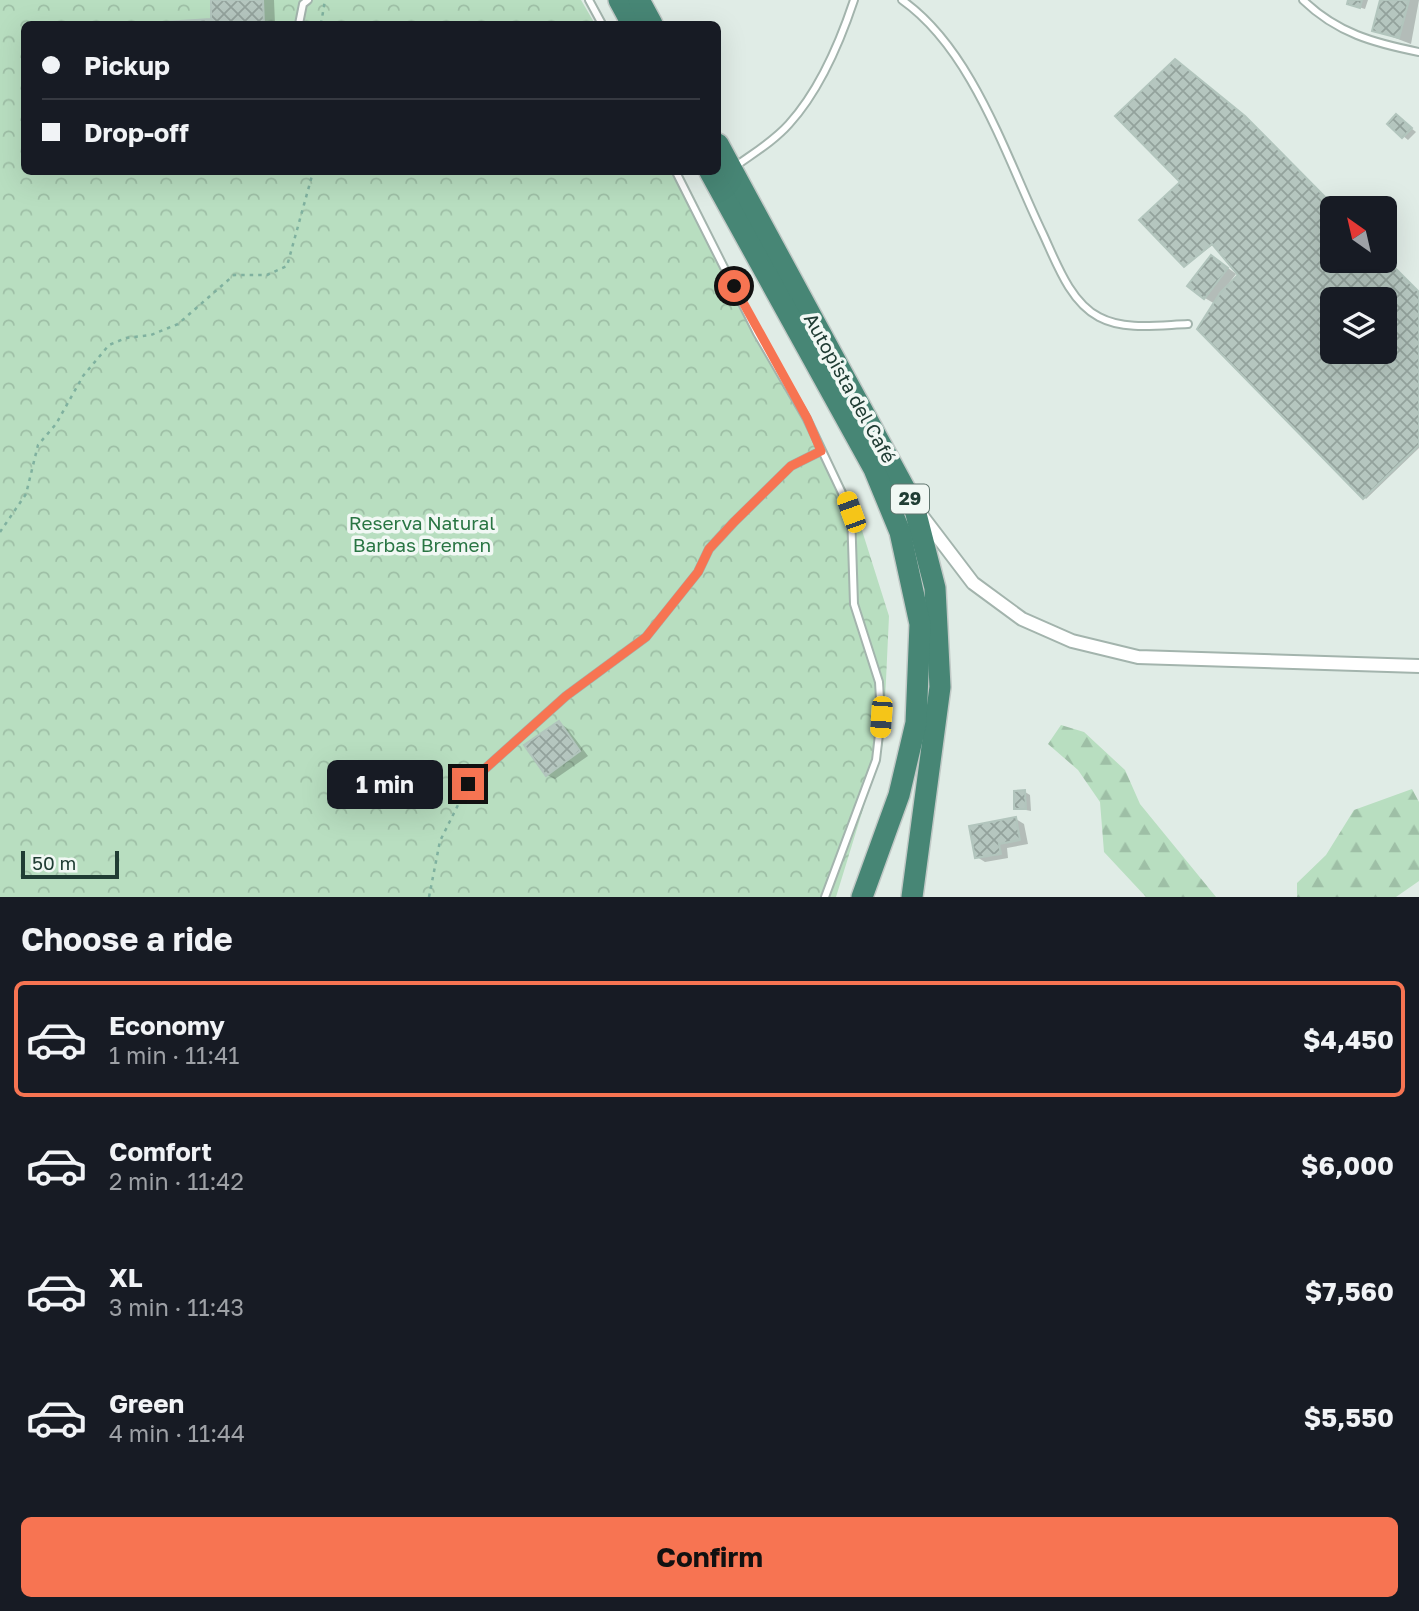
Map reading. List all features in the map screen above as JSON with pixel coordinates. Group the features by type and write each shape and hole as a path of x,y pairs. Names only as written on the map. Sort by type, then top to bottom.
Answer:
{"highway":[{"path":"619,0 630,21"},
{"path":"639,0 651,21"},
{"name":"Autopista del Café","path":"721,172 914,506 935,588 940,687 912,897"},
{"name":"Autopista del Café","path":"721,172 874,469 900,532 920,624 916,723 899,795 862,897"}],"street":[{"path":"914,506 973,583 1022,619 1072,641 1138,657 1419,666"}],"lane":[{"path":"300,21 303,4 308,0"},
{"path":"589,0 600,21"},
{"path":"721,169 778,135 803,106 828,60 854,0"},
{"path":"902,0 934,27 962,63 1055,259 1078,298 1099,317 1113,322 1154,326 1188,324"},
{"path":"1303,0 1314,11 1368,42 1419,52"},
{"path":"678,175 757,333 807,418 821,451 841,485 851,512 854,604 879,682 881,717 876,760 825,897"},
{"path":"468,784 566,696 646,637 698,572 709,549 734,522 791,466 821,451"}],"path":[{"path":"322,21 325,0"},
{"path":"0,532 26,494 38,445 56,424 83,376 109,345 125,338 151,335 178,324 234,275 267,275 287,266 312,175"},
{"path":"429,897 440,841 468,784"}],"green space":[{"name":"Reserva Natural Barbas Bremen","path":"0,0 581,0 593,21 21,21 21,175 677,175 854,505 889,616 883,744 836,897 0,897"},
{"path":"1061,725 1084,732 1125,770 1140,804 1216,897 1146,897 1104,852 1100,802 1078,770 1048,744"},
{"path":"1412,789 1419,802 1419,881 1396,897 1297,897 1297,883 1326,855 1354,810"}],"building":[{"path":"211,0 263,0 264,21 180,21 211,19"},
{"path":"1348,0 1362,0 1360,8 1347,4"},
{"path":"1380,0 1409,0 1399,38 1372,31"},
{"path":"1175,59 1245,116 1324,196 1320,196 1320,273 1397,273 1397,270 1419,292 1419,445 1363,499 1197,329 1220,293 1238,275 1212,244 1184,267 1139,220 1180,182 1115,116"},
{"path":"1396,114 1412,128 1402,138 1387,124"},
{"path":"1211,255 1228,268 1204,299 1187,286"},
{"path":"559,721 580,751 546,776 524,745"},
{"path":"1025,790 1026,809 1014,809 1014,791"},
{"path":"1016,817 1020,840 999,844 1001,854 975,858 969,826"}],"route":[{"path":"468,784 566,696 646,637 698,572 709,549 769,484 791,466 821,451 807,418 757,333 734,286"}]}
